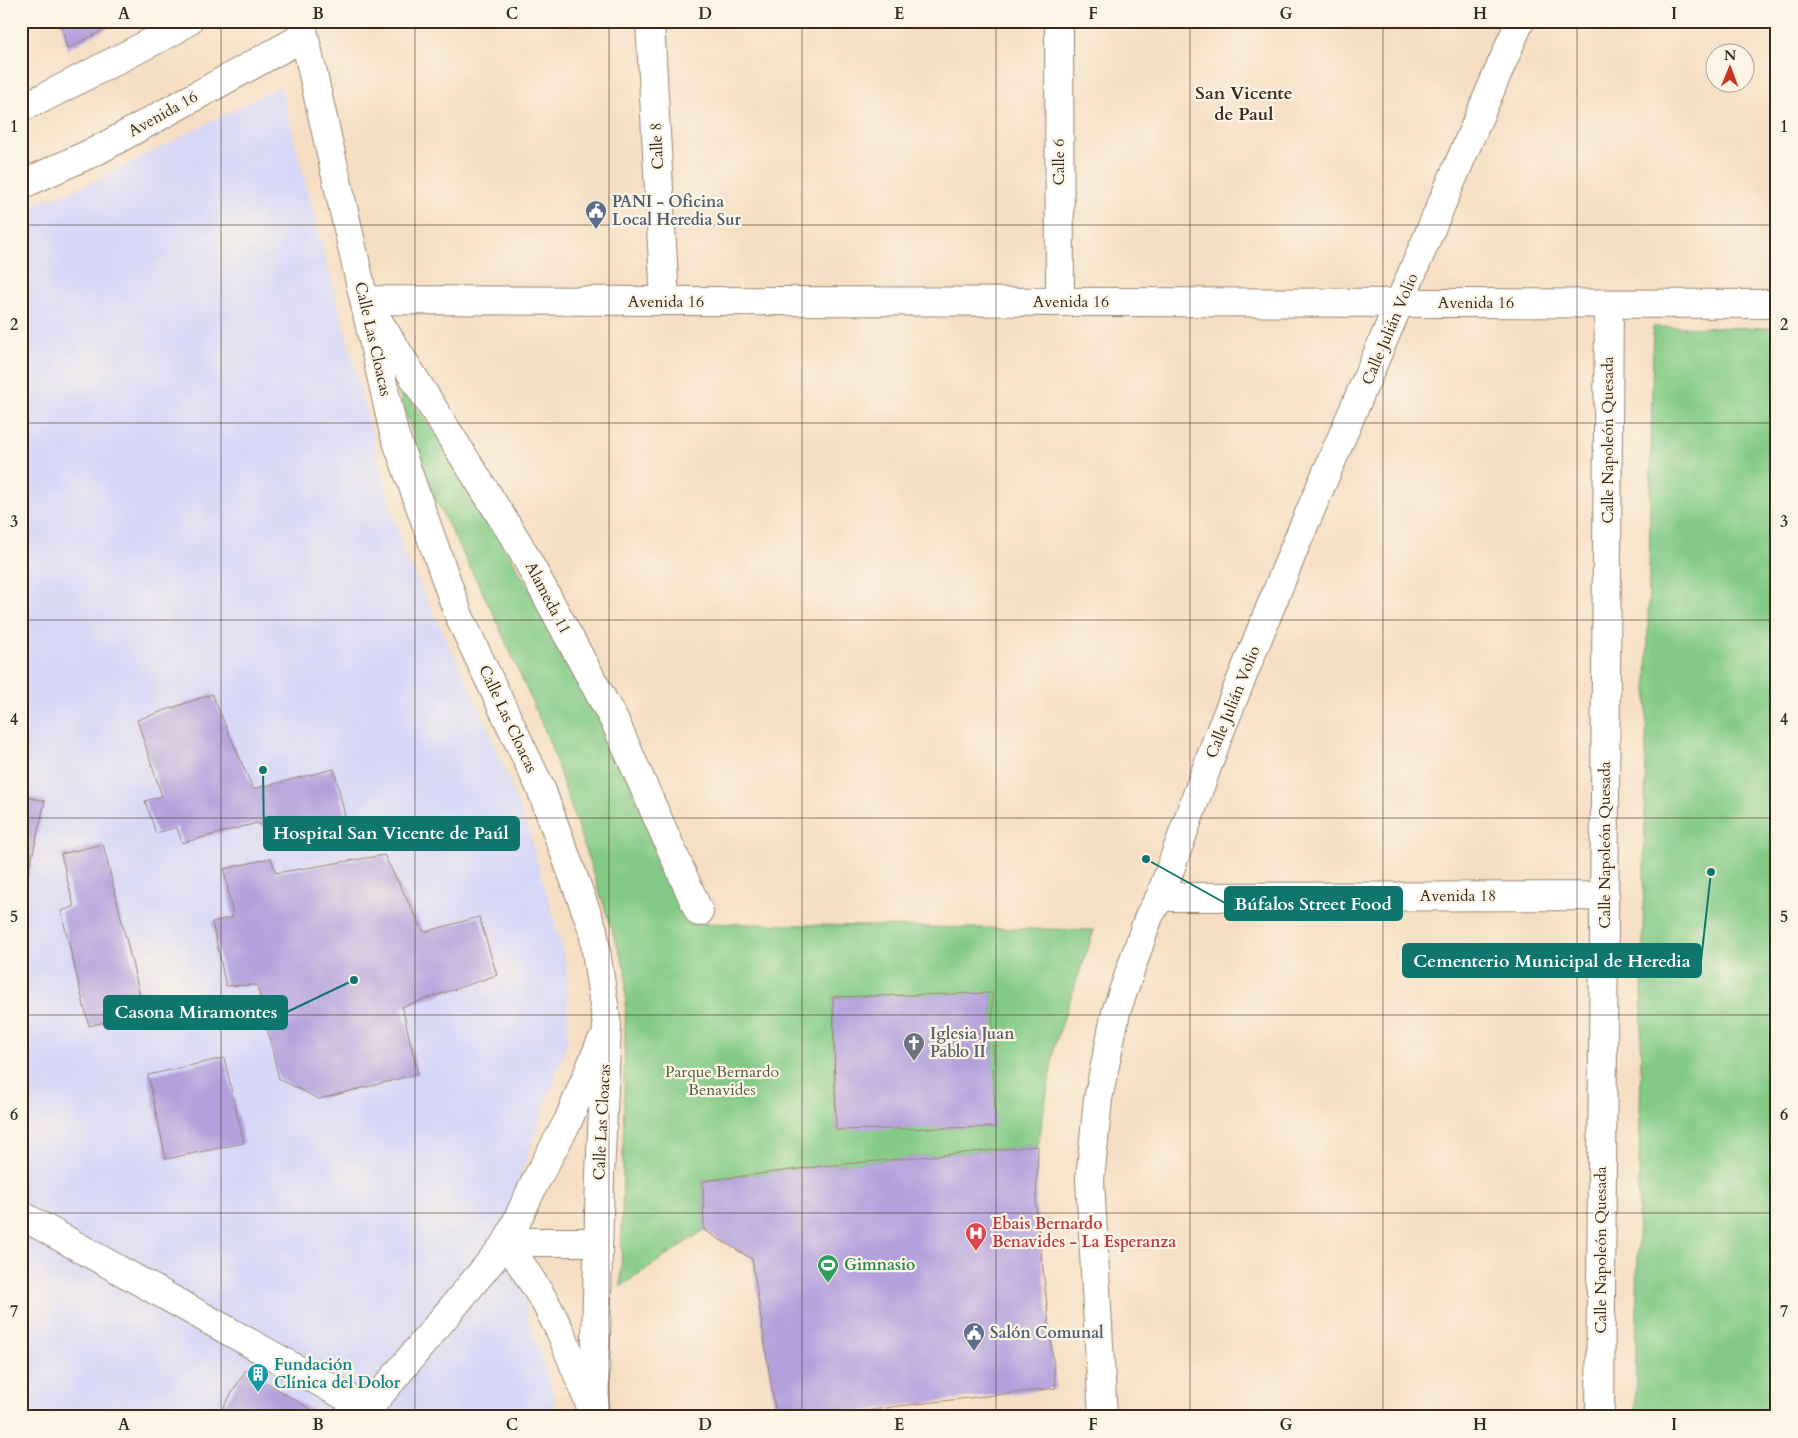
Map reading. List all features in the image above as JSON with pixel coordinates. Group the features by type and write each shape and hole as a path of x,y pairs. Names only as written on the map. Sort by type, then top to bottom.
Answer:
{"street":[{"path":"21,106 69,85 175,30 188,21"},
{"name":"Calle 8","path":"650,21 665,302"},
{"name":"Calle 6","path":"1059,21 1060,302"},
{"name":"Calle Julián Volio","path":"1103,1417 1090,1180 1098,1099 1116,1012 1148,916 1160,897 1219,734 1296,544 1520,21"},
{"name":"Avenida 16","path":"21,185 98,150 302,29"},
{"name":"Calle Las Cloacas","path":"302,29 394,433 459,616 541,789 593,930 607,1026 598,1242 594,1416"},
{"name":"Avenida 16","path":"365,300 1777,304"},
{"name":"Alameda 11","path":"365,300 518,544 616,724 700,912"},
{"name":"Calle Napoleón Quesada","path":"1600,1417 1609,304"},
{"name":"Avenida 18","path":"1160,897 1605,896"},
{"path":"21,1216 367,1413 507,1242 534,1184 568,1121 607,1026"},
{"path":"507,1242 598,1242"},
{"path":"507,1242 545,1302 561,1333 594,1416"}],"shaded area":[{"path":"280,86 403,551 480,708 529,832 567,966 568,1040 521,1174 518,1223 527,1315 554,1395 553,1417 21,1417 21,210 93,182"}],"green space":[{"path":"1653,327 1777,328 1777,1417 1635,1417"},
{"name":"Parque Bernardo Benavides","path":"394,378 452,456 614,735 696,923 1094,930 1055,1044 1038,1146 823,1166 703,1181 704,1230 621,1286 626,972 548,738 493,613 433,495","holes":["992,994 994,1127 836,1129 833,997"]}],"building":[{"path":"61,21 121,21 67,49"},
{"path":"212,694 253,789 334,769 345,816 276,834 257,823 182,843 177,827 156,833 145,801 162,796 137,720"},
{"path":"21,796 45,801 22,901 21,901"},
{"path":"103,844 144,1012 89,1026 61,911 74,907 61,854"},
{"path":"384,855 424,932 479,917 497,975 402,1007 418,1074 319,1099 279,1079 257,985 226,986 212,922 233,917 224,869 271,858 276,873"},
{"name":"Iglesia Juan Pablo II","path":"992,993 995,1127 836,1130 833,997"},
{"path":"224,1058 244,1143 166,1159 148,1075"},
{"name":"Gimnasio","path":"1038,1146 1036,1206 1056,1388 899,1406 826,1417 776,1417 752,1259 704,1230 703,1181 823,1166"},
{"name":"Fundación Clínica del Dolor","path":"246,1370 323,1417 217,1417"}],"place":[{"name":"PANI - Oficina Local Heredia Sur","path":"596,230"},
{"name":"Hospital San Vicente de Paúl","path":"263,770"},
{"name":"Búfalos Street Food","path":"1146,859"},
{"name":"Cementerio Municipal de Heredia","path":"1711,872"},
{"name":"Casona Miramontes","path":"354,980"},
{"name":"Iglesia Juan Pablo II","path":"914,1062"},
{"name":"Ebais Bernardo Benavides - La Esperanza","path":"976,1252"},
{"name":"Gimnasio","path":"828,1284"},
{"name":"Salón Comunal","path":"974,1352"},
{"name":"Fundación Clínica del Dolor","path":"258,1393"}],"district":[{"name":"San Vicente de Paul","path":"1244,104"}]}
